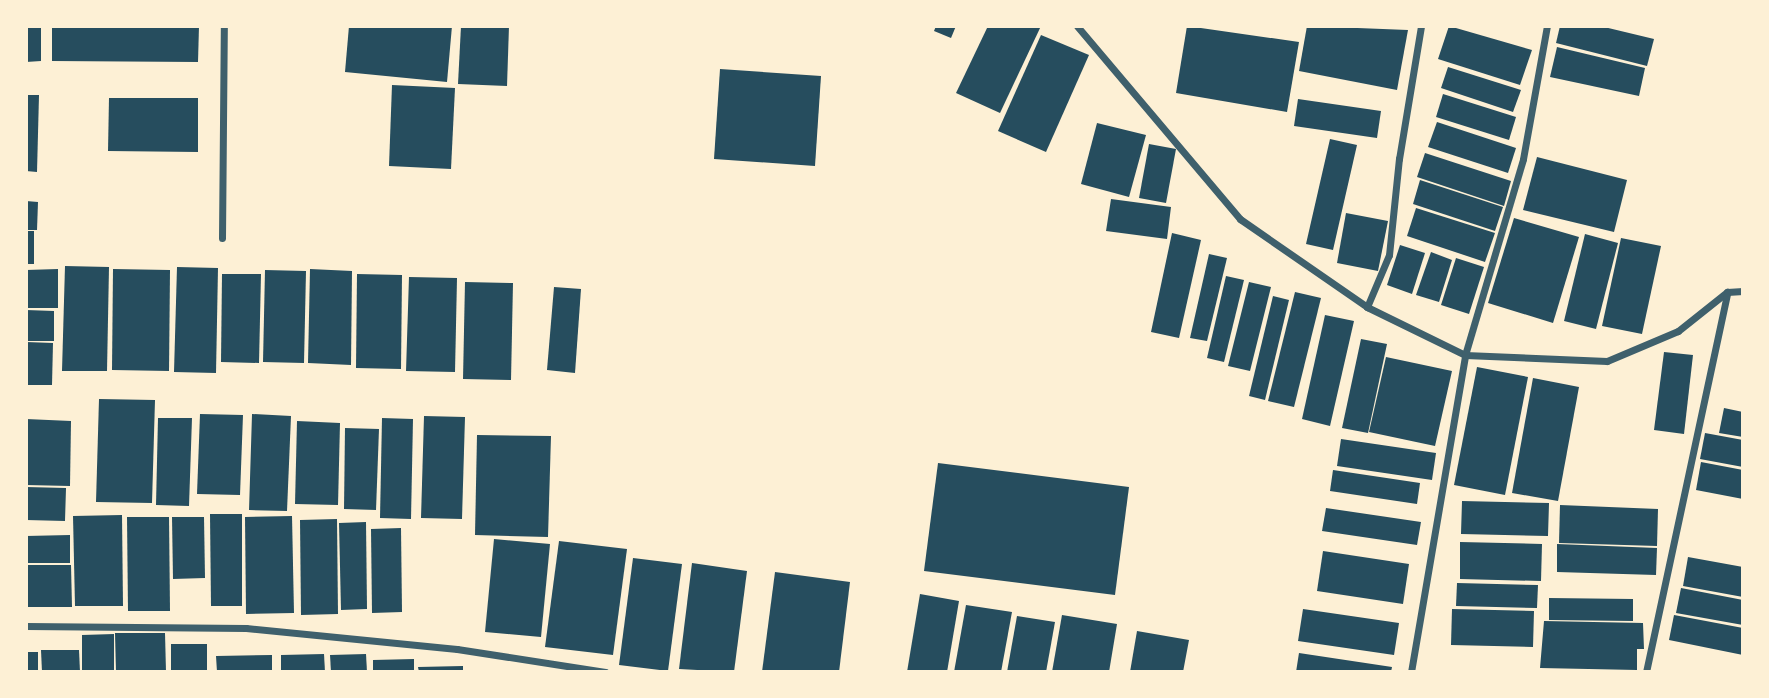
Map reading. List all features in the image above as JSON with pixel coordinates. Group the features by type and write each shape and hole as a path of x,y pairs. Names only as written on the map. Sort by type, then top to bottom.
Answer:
{"street":[{"path":"222,238 225,26"},
{"path":"1077,26 1240,219 1367,307 1465,355 1607,361 1678,331 1727,292 1743,291"},
{"path":"1367,307 1389,254 1420,26"},
{"path":"1411,672 1465,355 1523,159 1547,26"},
{"path":"1647,672 1727,292"},
{"path":"26,626 246,628 457,649 605,672"}],"building":[{"path":"26,26 41,26 41,61 26,62"},
{"path":"52,26 199,26 198,62 52,61"},
{"path":"349,26 452,26 447,82 345,72"},
{"path":"461,26 509,26 507,86 458,84"},
{"path":"936,26 956,26 951,38 934,31"},
{"path":"988,26 1041,26 1000,113 956,93"},
{"path":"1187,26 1299,42 1287,112 1176,93"},
{"path":"1307,26 1408,30 1397,90 1299,71"},
{"path":"1449,26 1532,50 1520,85 1438,59"},
{"path":"1560,26 1600,26 1654,39 1647,66 1556,43"},
{"path":"1041,35 1089,55 1046,152 998,131"},
{"path":"1557,47 1645,68 1639,96 1550,77"},
{"path":"1448,67 1521,90 1513,112 1441,88"},
{"path":"720,69 821,76 815,166 714,159"},
{"path":"392,85 455,88 451,169 389,166"},
{"path":"1443,94 1516,117 1509,140 1436,117"},
{"path":"26,95 39,95 37,172 26,171"},
{"path":"109,98 198,98 198,152 108,151"},
{"path":"1298,99 1381,111 1377,138 1294,126"},
{"path":"1437,122 1516,148 1508,173 1428,147"},
{"path":"1097,123 1146,135 1129,197 1081,184"},
{"path":"1330,139 1357,145 1333,250 1306,244"},
{"path":"1149,144 1176,149 1166,203 1139,198"},
{"path":"1425,153 1511,181 1504,206 1417,177"},
{"path":"1537,157 1627,180 1614,232 1523,210"},
{"path":"1420,180 1503,207 1495,231 1413,204"},
{"path":"1111,199 1171,207 1167,239 1106,231"},
{"path":"26,201 38,202 37,230 26,230"},
{"path":"1416,208 1495,233 1485,262 1407,236"},
{"path":"1346,213 1388,221 1378,271 1337,263"},
{"path":"1514,218 1579,237 1553,323 1488,303"},
{"path":"26,231 34,231 34,264 26,264"},
{"path":"1172,233 1201,240 1179,338 1151,332"},
{"path":"1585,234 1618,243 1596,329 1564,321"},
{"path":"1621,238 1661,246 1642,334 1602,326"},
{"path":"1400,245 1425,253 1412,294 1387,285"},
{"path":"1431,252 1452,260 1439,302 1416,295"},
{"path":"1209,254 1227,258 1207,341 1190,338"},
{"path":"1456,258 1484,267 1469,314 1441,305"},
{"path":"65,266 109,267 107,371 62,371"},
{"path":"177,267 218,268 216,373 174,372"},
{"path":"58,269 58,308 26,308 26,270"},
{"path":"113,269 170,270 169,371 112,370"},
{"path":"310,269 352,271 351,365 308,363"},
{"path":"265,270 306,271 304,363 263,362"},
{"path":"222,274 261,274 259,363 221,362"},
{"path":"357,274 402,275 401,369 356,368"},
{"path":"1226,276 1244,280 1224,362 1207,358"},
{"path":"409,277 457,278 455,372 406,371"},
{"path":"465,282 513,283 511,380 463,379"},
{"path":"1249,282 1271,287 1250,371 1228,366"},
{"path":"554,287 581,289 575,373 547,370"},
{"path":"1295,292 1321,298 1294,407 1268,401"},
{"path":"1273,296 1289,300 1265,400 1249,396"},
{"path":"26,310 54,311 54,341 26,341"},
{"path":"1325,315 1354,321 1330,426 1302,419"},
{"path":"1361,339 1387,344 1368,433 1342,428"},
{"path":"26,342 53,343 52,385 26,385"},
{"path":"1664,352 1693,355 1684,434 1654,430"},
{"path":"1386,357 1452,371 1435,446 1369,432"},
{"path":"1477,367 1528,377 1505,495 1454,485"},
{"path":"1533,378 1579,387 1558,501 1512,493"},
{"path":"99,399 155,400 152,503 96,502"},
{"path":"1724,408 1743,412 1743,437 1719,433"},
{"path":"200,414 243,415 240,495 197,494"},
{"path":"252,414 291,416 287,511 249,510"},
{"path":"424,416 465,417 462,519 421,518"},
{"path":"158,418 192,418 189,506 156,505"},
{"path":"382,418 413,419 411,519 380,518"},
{"path":"26,419 71,421 70,486 26,485"},
{"path":"297,421 340,423 338,505 295,504"},
{"path":"345,428 379,429 376,510 344,509"},
{"path":"1705,433 1743,440 1743,467 1700,459"},
{"path":"477,435 551,436 548,537 475,535"},
{"path":"1341,439 1436,453 1432,480 1337,466"},
{"path":"1701,462 1743,470 1743,499 1696,490"},
{"path":"938,463 1129,487 1115,595 924,571"},
{"path":"1333,470 1420,483 1417,504 1330,491"},
{"path":"26,487 66,488 65,521 26,520"},
{"path":"1462,501 1549,503 1548,536 1461,534"},
{"path":"1560,505 1658,509 1657,546 1559,543"},
{"path":"1326,508 1421,522 1417,545 1322,531"},
{"path":"210,514 242,514 242,606 211,606"},
{"path":"122,515 123,606 75,606 73,516"},
{"path":"292,516 294,613 246,614 245,517"},
{"path":"127,517 169,517 170,611 128,611"},
{"path":"172,517 204,517 205,578 173,579"},
{"path":"337,519 338,614 301,615 300,520"},
{"path":"366,522 367,609 341,610 339,523"},
{"path":"401,528 402,612 372,613 371,529"},
{"path":"70,535 70,563 26,563 26,536"},
{"path":"494,539 550,544 541,637 485,632"},
{"path":"559,541 627,549 613,655 545,647"},
{"path":"1460,542 1542,544 1541,581 1460,579"},
{"path":"1557,544 1657,548 1656,575 1557,572"},
{"path":"1323,551 1409,564 1403,604 1317,591"},
{"path":"1688,557 1743,567 1743,597 1683,586"},
{"path":"633,558 682,564 668,671 619,665"},
{"path":"692,563 747,571 734,672 679,669"},
{"path":"26,565 71,565 72,607 26,607"},
{"path":"775,572 850,582 839,672 762,672"},
{"path":"1457,583 1538,585 1537,608 1456,606"},
{"path":"1681,588 1743,600 1743,625 1676,613"},
{"path":"920,594 959,601 947,672 907,672"},
{"path":"1549,598 1633,599 1633,621 1549,620"},
{"path":"966,605 1012,612 1001,672 954,672"},
{"path":"1303,609 1399,623 1394,655 1298,641"},
{"path":"1452,609 1534,611 1533,647 1451,645"},
{"path":"1062,615 1117,624 1109,672 1052,672"},
{"path":"1674,615 1743,628 1743,655 1669,640"},
{"path":"1017,616 1055,622 1046,672 1007,672"},
{"path":"1544,621 1643,623 1644,649 1637,649 1637,670 1540,668"},
{"path":"1137,631 1189,640 1183,672 1130,672"},
{"path":"115,633 165,633 166,672 116,672"},
{"path":"114,634 114,672 82,672 82,635"},
{"path":"171,644 207,644 207,672 171,672"},
{"path":"41,650 79,650 80,672 42,672"},
{"path":"26,652 38,652 38,672 26,672"},
{"path":"1299,653 1392,667 1391,672 1296,672"},
{"path":"324,654 325,672 281,672 281,655"},
{"path":"366,654 367,672 331,672 330,655"},
{"path":"272,655 272,672 217,672 216,656"},
{"path":"414,659 414,672 373,672 373,660"},
{"path":"463,666 463,672 419,672 418,667"}]}
